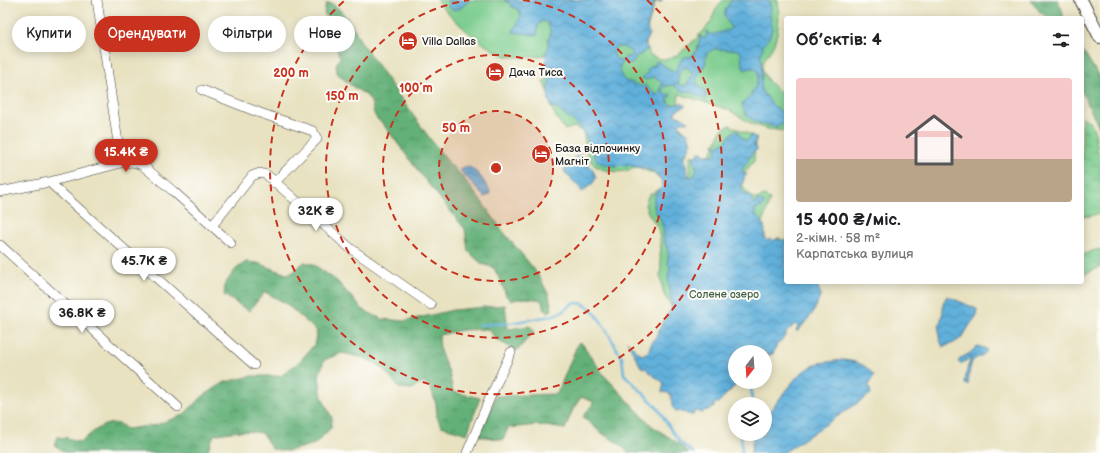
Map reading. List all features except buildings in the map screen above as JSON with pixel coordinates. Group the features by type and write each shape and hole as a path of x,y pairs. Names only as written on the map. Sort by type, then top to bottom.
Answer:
{"street":[{"path":"97,0 121,163"},
{"path":"1081,0 1100,37"},
{"path":"202,90 260,113 313,131 317,139 274,182"},
{"path":"0,192 49,182 121,163 133,162 142,165 231,243"},
{"path":"212,226 252,176 260,173 267,175 350,248 431,305"},
{"path":"49,182 254,365"},
{"path":"0,245 178,407"},
{"path":"467,453 511,352"}],"green space":[{"name":"Солене озеро","path":"436,0 657,0 646,33 646,47 650,55 659,59 669,59 679,54 698,37 711,22 715,11 723,0 778,0 779,16 777,33 773,47 764,60 762,67 767,80 784,96 784,131 767,129 752,124 729,110 679,94 678,106 674,111 673,118 685,131 689,138 685,160 686,176 690,175 690,156 704,156 711,154 722,129 730,125 757,138 755,144 754,161 743,175 743,187 755,199 765,196 770,199 763,223 764,248 779,237 783,243 785,284 740,345 728,345 728,347 673,309 664,295 660,276 661,246 658,228 648,213 645,205 648,196 671,184 638,167 628,171 607,171 591,162 583,132 574,127 565,130 551,107 550,98 543,82 550,76 563,74 552,53 541,56 506,56 486,46 471,34"},
{"path":"1031,0 1058,0 1063,16 1046,16 1040,12"},
{"path":"331,3 345,16 325,16 324,13 326,4"},
{"path":"355,31 361,42 431,140 449,163 461,175 502,230 534,269 549,295 552,310 548,312 541,300 526,298 511,301 506,296 494,268 482,264 468,251 465,229 376,117 368,97 337,73 336,64 340,58 338,52 355,52"},
{"path":"1084,52 1100,78 1100,129 1084,97"},
{"path":"1084,118 1088,120 1094,129 1100,157 1100,214 1084,217"},
{"path":"1100,249 1100,267 1084,274 1084,254"},
{"path":"246,262 258,263 286,274 292,273 304,262 313,264 337,281 363,310 382,319 405,321 453,310 505,305 508,329 530,326 534,331 517,351 497,340 488,329 463,330 439,335 440,351 449,372 453,392 480,398 467,434 441,426 437,417 436,404 430,386 423,383 412,389 399,388 378,365 364,358 342,353 324,360 319,376 322,397 332,418 331,428 315,444 288,451 272,449 262,433 244,431 214,435 207,453 67,453 54,445 57,437 81,442 98,428 113,423 119,424 127,429 156,425 183,415 203,396 225,382 252,376 281,376 300,361 314,345 317,331 285,303 265,292 249,311 224,295 225,284 236,269"},
{"path":"581,342 603,374 652,426 678,443 689,453 629,453 618,443 600,432 583,417 594,402 581,397 573,409 565,429 538,425 508,428 503,440 479,436 496,396 557,394 578,343"}],"water":[{"path":"448,0 470,0 460,8 451,9 448,7"},
{"name":"Солене озеро","path":"504,0 663,0 660,2 655,1 653,4 647,27 649,34 645,44 649,50 646,49 643,53 636,57 632,64 625,62 621,63 620,69 621,75 625,81 636,85 638,83 641,87 645,85 652,92 658,95 662,84 661,82 654,77 647,80 642,78 647,73 649,67 655,65 656,61 670,70 676,71 681,60 685,57 691,57 697,50 700,38 698,35 704,39 707,35 706,31 711,35 729,30 731,28 726,20 725,11 732,0 769,0 772,28 770,36 763,46 761,55 761,90 771,103 784,116 783,124 777,127 758,123 747,116 742,106 743,103 752,95 751,93 758,79 758,75 755,69 744,69 741,53 738,50 715,49 707,54 706,63 697,76 698,85 706,92 706,100 691,92 680,91 677,87 670,85 665,86 662,89 665,94 670,94 671,96 668,98 668,103 673,105 682,103 686,106 676,110 675,115 684,118 689,122 682,122 679,124 681,130 688,133 691,143 688,152 684,152 683,157 689,177 693,177 697,170 693,157 698,155 699,152 702,152 707,156 716,154 717,151 714,143 718,146 727,141 734,131 738,131 745,141 750,138 751,135 756,138 754,146 757,150 753,152 742,170 743,173 747,174 741,189 752,198 752,202 755,204 757,200 764,203 762,207 755,209 755,215 764,225 765,239 767,241 769,239 784,240 784,284 817,284 821,295 813,313 798,331 796,331 798,327 795,324 786,333 786,336 777,344 773,354 772,345 728,345 728,389 732,389 718,403 714,403 714,408 702,413 695,411 693,415 676,411 672,405 671,395 662,392 664,383 652,375 647,369 641,367 627,341 642,355 648,352 663,321 671,310 672,305 668,278 670,267 668,264 668,252 663,237 664,232 661,220 654,207 654,198 656,193 662,187 662,182 656,173 647,169 628,165 611,166 598,162 580,127 552,107 550,103 548,92 550,76 556,76 561,72 552,67 548,68 545,64 547,58 544,55 548,49 550,35 550,29 547,22 541,21 538,26 537,35 513,32 521,16 518,9 510,6 511,4","holes":["616,47 624,47 632,53 632,55 626,57 622,61 614,56","685,67 692,72 688,83 682,86 679,85 678,80 681,71"]},
{"path":"581,155 593,170 596,178 593,183 582,192 564,170 574,158"},
{"path":"467,166 474,170 480,177 490,191 489,195 484,197 462,173 460,169"},
{"path":"947,296 977,309 976,317 963,337 954,343 943,347 939,338 939,328 943,311 943,303"},
{"path":"977,346 987,350 984,354 972,362 968,385 965,384 965,380 971,357 961,364 958,362"},
{"path":"843,360 860,364 867,368 874,375 869,384 871,394 783,453 751,453 752,441 772,441 772,408 796,378 805,370 819,363"}],"waterway":[{"path":"479,325 511,323 551,316 562,312 573,303 581,303 585,305 590,308 600,321 622,358 624,374 656,406 680,442 693,453"},
{"path":"751,389 752,397"},
{"path":"741,441 742,453"}],"place":[{"name":"Villa Dallas","path":"408,41"},
{"name":"Дача Тиса","path":"495,72"},
{"name":"База відпочинку Магніт","path":"541,154"}]}
